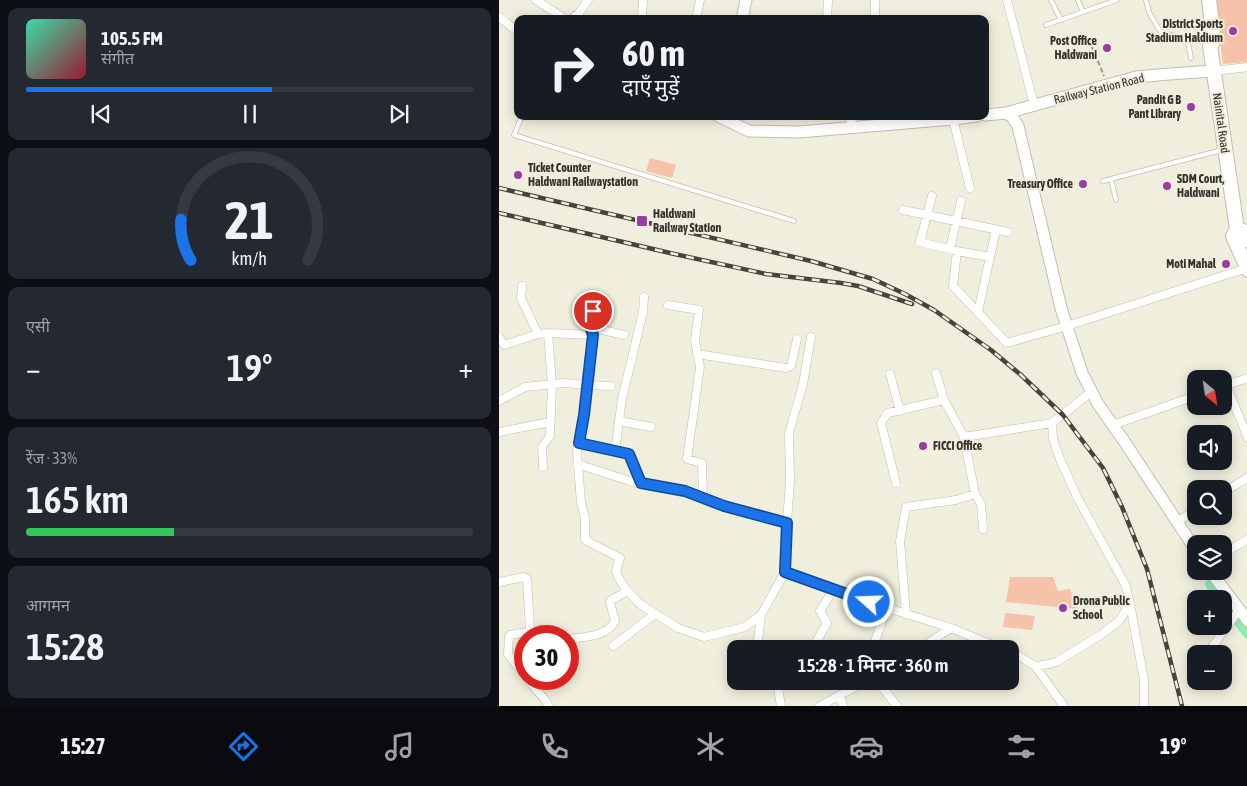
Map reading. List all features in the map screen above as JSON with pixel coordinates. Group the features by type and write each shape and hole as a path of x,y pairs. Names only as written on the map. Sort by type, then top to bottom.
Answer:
{"highway":[{"name":"Nainital Road","path":"1200,0 1205,41 1210,46 1237,229 1233,236 1247,269"},
{"name":"Nainital Road","path":"1209,0 1214,40 1210,46"},
{"path":"1237,229 1243,231 1247,240"}],"street":[{"path":"536,0 573,15"},
{"path":"575,15 578,0"},
{"path":"576,15 588,0"},
{"path":"642,15 643,0"},
{"path":"697,15 700,0"},
{"path":"743,15 746,0"},
{"path":"827,15 828,0"},
{"path":"875,0 875,15"},
{"path":"1007,0 1034,105"},
{"path":"499,17 514,29"},
{"path":"1214,71 1247,67"},
{"name":"Railway Station Road","path":"989,115 1006,113 1136,77 1214,71"},
{"path":"1006,113 1012,117 1018,126 1061,308 1081,373 1091,392 1187,537"},
{"path":"726,120 749,131 799,132 852,122 916,120"},
{"path":"953,120 970,188"},
{"path":"932,196 920,242 990,257"},
{"path":"961,202 954,250 953,286 1007,343 1247,269"},
{"path":"903,210 1008,232"},
{"path":"978,312 996,230"},
{"path":"522,286 521,298 538,334"},
{"path":"597,295 590,327 593,335 584,415 577,451 581,503 585,518 585,540 620,558 616,571 628,591 640,604 678,628 704,638 745,626 761,616"},
{"path":"615,451 622,399 643,312 644,298"},
{"path":"668,305 699,310 695,340 700,367 687,459 702,463 703,498"},
{"path":"590,327 624,335"},
{"path":"543,467 543,447 549,436 552,384 548,333"},
{"path":"499,337 503,344 538,334 593,335"},
{"path":"758,640 761,616 785,572 790,482 789,433 803,384 811,336"},
{"path":"697,354 786,368 791,366 797,340"},
{"path":"936,373 944,400 964,437 975,494 981,504 983,529"},
{"path":"889,374 900,411"},
{"path":"1232,383 1247,378"},
{"path":"499,401 525,387 564,383 587,386 611,386"},
{"path":"964,437 1052,424 1091,392"},
{"path":"1113,424 1187,399"},
{"path":"895,483 881,423 888,414 944,400"},
{"path":"1232,404 1247,438"},
{"path":"619,421 651,427"},
{"path":"499,432 550,422"},
{"path":"1052,424 1053,439 1078,499 1126,586 1144,680 1144,706"},
{"path":"579,443 629,454 641,483"},
{"path":"577,464 641,483 685,491 724,506 787,523"},
{"path":"1232,487 1247,477"},
{"path":"906,614 900,541 906,507 956,500 975,494"},
{"path":"1177,522 1187,515"},
{"path":"1232,548 1247,539"},
{"path":"785,572 887,608 951,628 980,640"},
{"path":"499,582 524,577 527,579 530,625"},
{"path":"1217,580 1247,621"},
{"path":"817,640 827,623 820,611 834,589"},
{"path":"579,637 599,634 613,626 615,621 610,602 628,591"},
{"path":"1035,666 1058,661 1102,634 1119,621 1130,604"},
{"path":"875,640 887,608"},
{"path":"1214,645 1239,610"},
{"path":"613,646 655,614"},
{"path":"933,640 951,628"},
{"path":"514,635 509,636 508,652 514,663"},
{"path":"1019,656 1035,666 1064,706"},
{"path":"536,690 547,702 548,706"},
{"path":"778,690 781,706"},
{"path":"820,706 849,690"},
{"path":"884,690 897,706"},
{"path":"839,695 843,706"}],"lane":[{"path":"1051,0 1061,20"},
{"path":"1078,0 1083,12"},
{"path":"1046,25 1117,0"},
{"path":"1146,0 1149,12 1161,33 1187,38 1191,58"},
{"path":"520,120 514,135 794,221"},
{"path":"1103,181 1225,149"},
{"path":"1111,179 1116,200"}],"path":[{"path":"1092,47 1107,85"}],"shaded area":[{"name":"District Sports Stadium Haldium","path":"1216,0 1247,0 1247,62 1223,64"},
{"path":"650,158 676,165 672,178 646,171"},
{"path":"1010,577 1053,577 1058,591 1070,589 1074,600 1078,601 1077,609 1006,602"},
{"path":"1005,613 1035,616 1032,630 1003,627"}],"waterway":[{"path":"1210,584 1214,590"},
{"path":"1232,613 1248,634"}],"railway":[{"path":"499,188 811,261 873,279 934,310 991,350 1021,375 1063,415 1103,468 1122,507 1147,569 1182,706"},
{"path":"499,213 766,274 858,286 912,304"}],"place":[{"name":"District Sports Stadium Haldium","path":"1233,31"},
{"name":"Post Office Haldwani","path":"1107,48"},
{"name":"Pandit G B Pant Library","path":"1191,107"},
{"name":"Ticket Counter Haldwani Railwaystation","path":"518,175"},
{"name":"Treasury Office","path":"1083,184"},
{"name":"SDM Court, Haldwani","path":"1167,186"},
{"name":"Haldwani Railway Station","path":"642,221"},
{"name":"Moti Mahal","path":"1226,264"},
{"name":"FICCI Office","path":"923,446"},
{"name":"Drona Public School","path":"1063,608"}],"route":[{"path":"593,311 590,327 593,335 579,443 629,454 641,483 685,491 724,506 787,523 785,572 869,602"}]}
